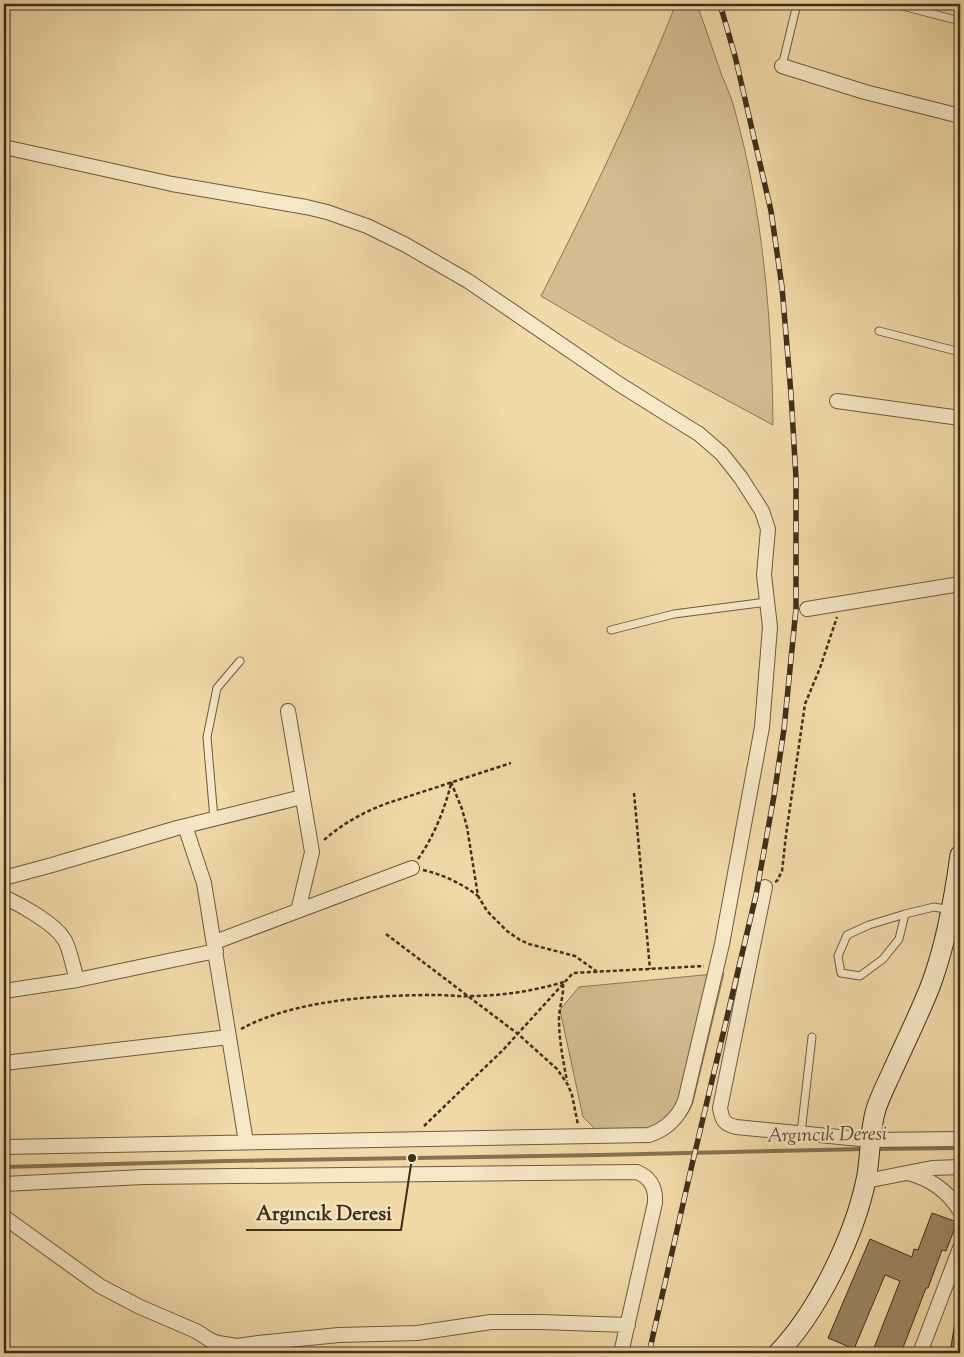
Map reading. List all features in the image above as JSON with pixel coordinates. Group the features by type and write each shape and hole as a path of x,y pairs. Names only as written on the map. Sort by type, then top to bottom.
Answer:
{"street":[{"path":"782,66 865,92 960,116"},
{"path":"4,147 172,184 286,203 327,212 379,232 440,264 482,290 619,384 699,434 722,454 742,478 766,520 768,529 764,575 770,628 762,726 718,965 686,1101 678,1116 665,1128 649,1135 580,1137 4,1147"},
{"path":"838,402 960,418"},
{"path":"807,609 960,584"},
{"path":"288,711 312,852 298,911"},
{"path":"4,878 185,826 302,797"},
{"path":"185,826 204,883 246,1142"},
{"path":"778,1353 804,1321 824,1287 854,1222 867,1175 873,1119 930,987 951,910 960,855"},
{"path":"4,991 77,980 215,947 298,911 412,868"},
{"path":"765,887 720,1108 722,1118 727,1124 736,1126 870,1142 960,1138"},
{"path":"4,897 34,913 65,939 77,980"},
{"path":"4,1063 229,1036"},
{"path":"867,1175 960,1167"},
{"path":"4,1184 144,1177 638,1172 651,1182 656,1198 621,1353"},
{"path":"907,1173 938,1186 960,1211"},
{"path":"4,1217 100,1286 140,1307 196,1331 210,1340 227,1345 248,1346 258,1343 339,1334 417,1333 491,1322 628,1325"},
{"path":"920,1353 960,1249"}],"lane":[{"path":"782,66 797,4"},
{"path":"895,4 960,21"},
{"path":"879,331 960,352"},
{"path":"611,630 674,614 767,602"},
{"path":"214,819 207,736 217,688 240,661"},
{"path":"905,914 899,939 883,959 860,976 841,973 838,956 847,935 869,925 905,914 934,907 951,910"},
{"path":"801,1133 812,1037"}],"path":[{"path":"765,887 777,881 782,871 805,704 820,668 841,604"},
{"path":"312,852 339,828 369,810 511,762"},
{"path":"451,782 434,832 412,868 447,877 478,896"},
{"path":"451,782 467,827 478,896 487,911 507,931 520,940 575,956 597,972"},
{"path":"634,793 650,969"},
{"path":"386,934 518,1034 557,1069 568,1085"},
{"path":"409,1140 518,1034 573,973 718,965"},
{"path":"229,1036 271,1016 325,1003 379,997 513,994 564,982"},
{"path":"564,982 564,994 559,1016 561,1050 568,1085 575,1106 580,1137"}],"shaded area":[{"path":"676,4 697,4 728,89 745,149 753,188 764,266 771,346 773,425 619,342 541,296 612,152"},
{"path":"724,973 693,1102 685,1117 671,1129 601,1132 594,1128 583,1117 560,1010 579,987"}],"building":[{"path":"932,1213 957,1222 946,1251 942,1250 901,1353 872,1353 900,1281 885,1275 854,1349 828,1338 870,1239 912,1257 914,1249 918,1250"},
{"path":"955,1322 960,1323 960,1353 950,1353"}],"waterway":[{"name":"Argıncık Deresi","path":"875,1149 960,1148"},
{"name":"Argıncık Deresi","path":"4,1167 866,1149"}],"railway":[{"path":"649,1353 756,895 784,729 796,609 796,478 782,287 771,211 735,56 720,4"}],"place":[{"name":"Argıncık Deresi","path":"412,1158"}]}
